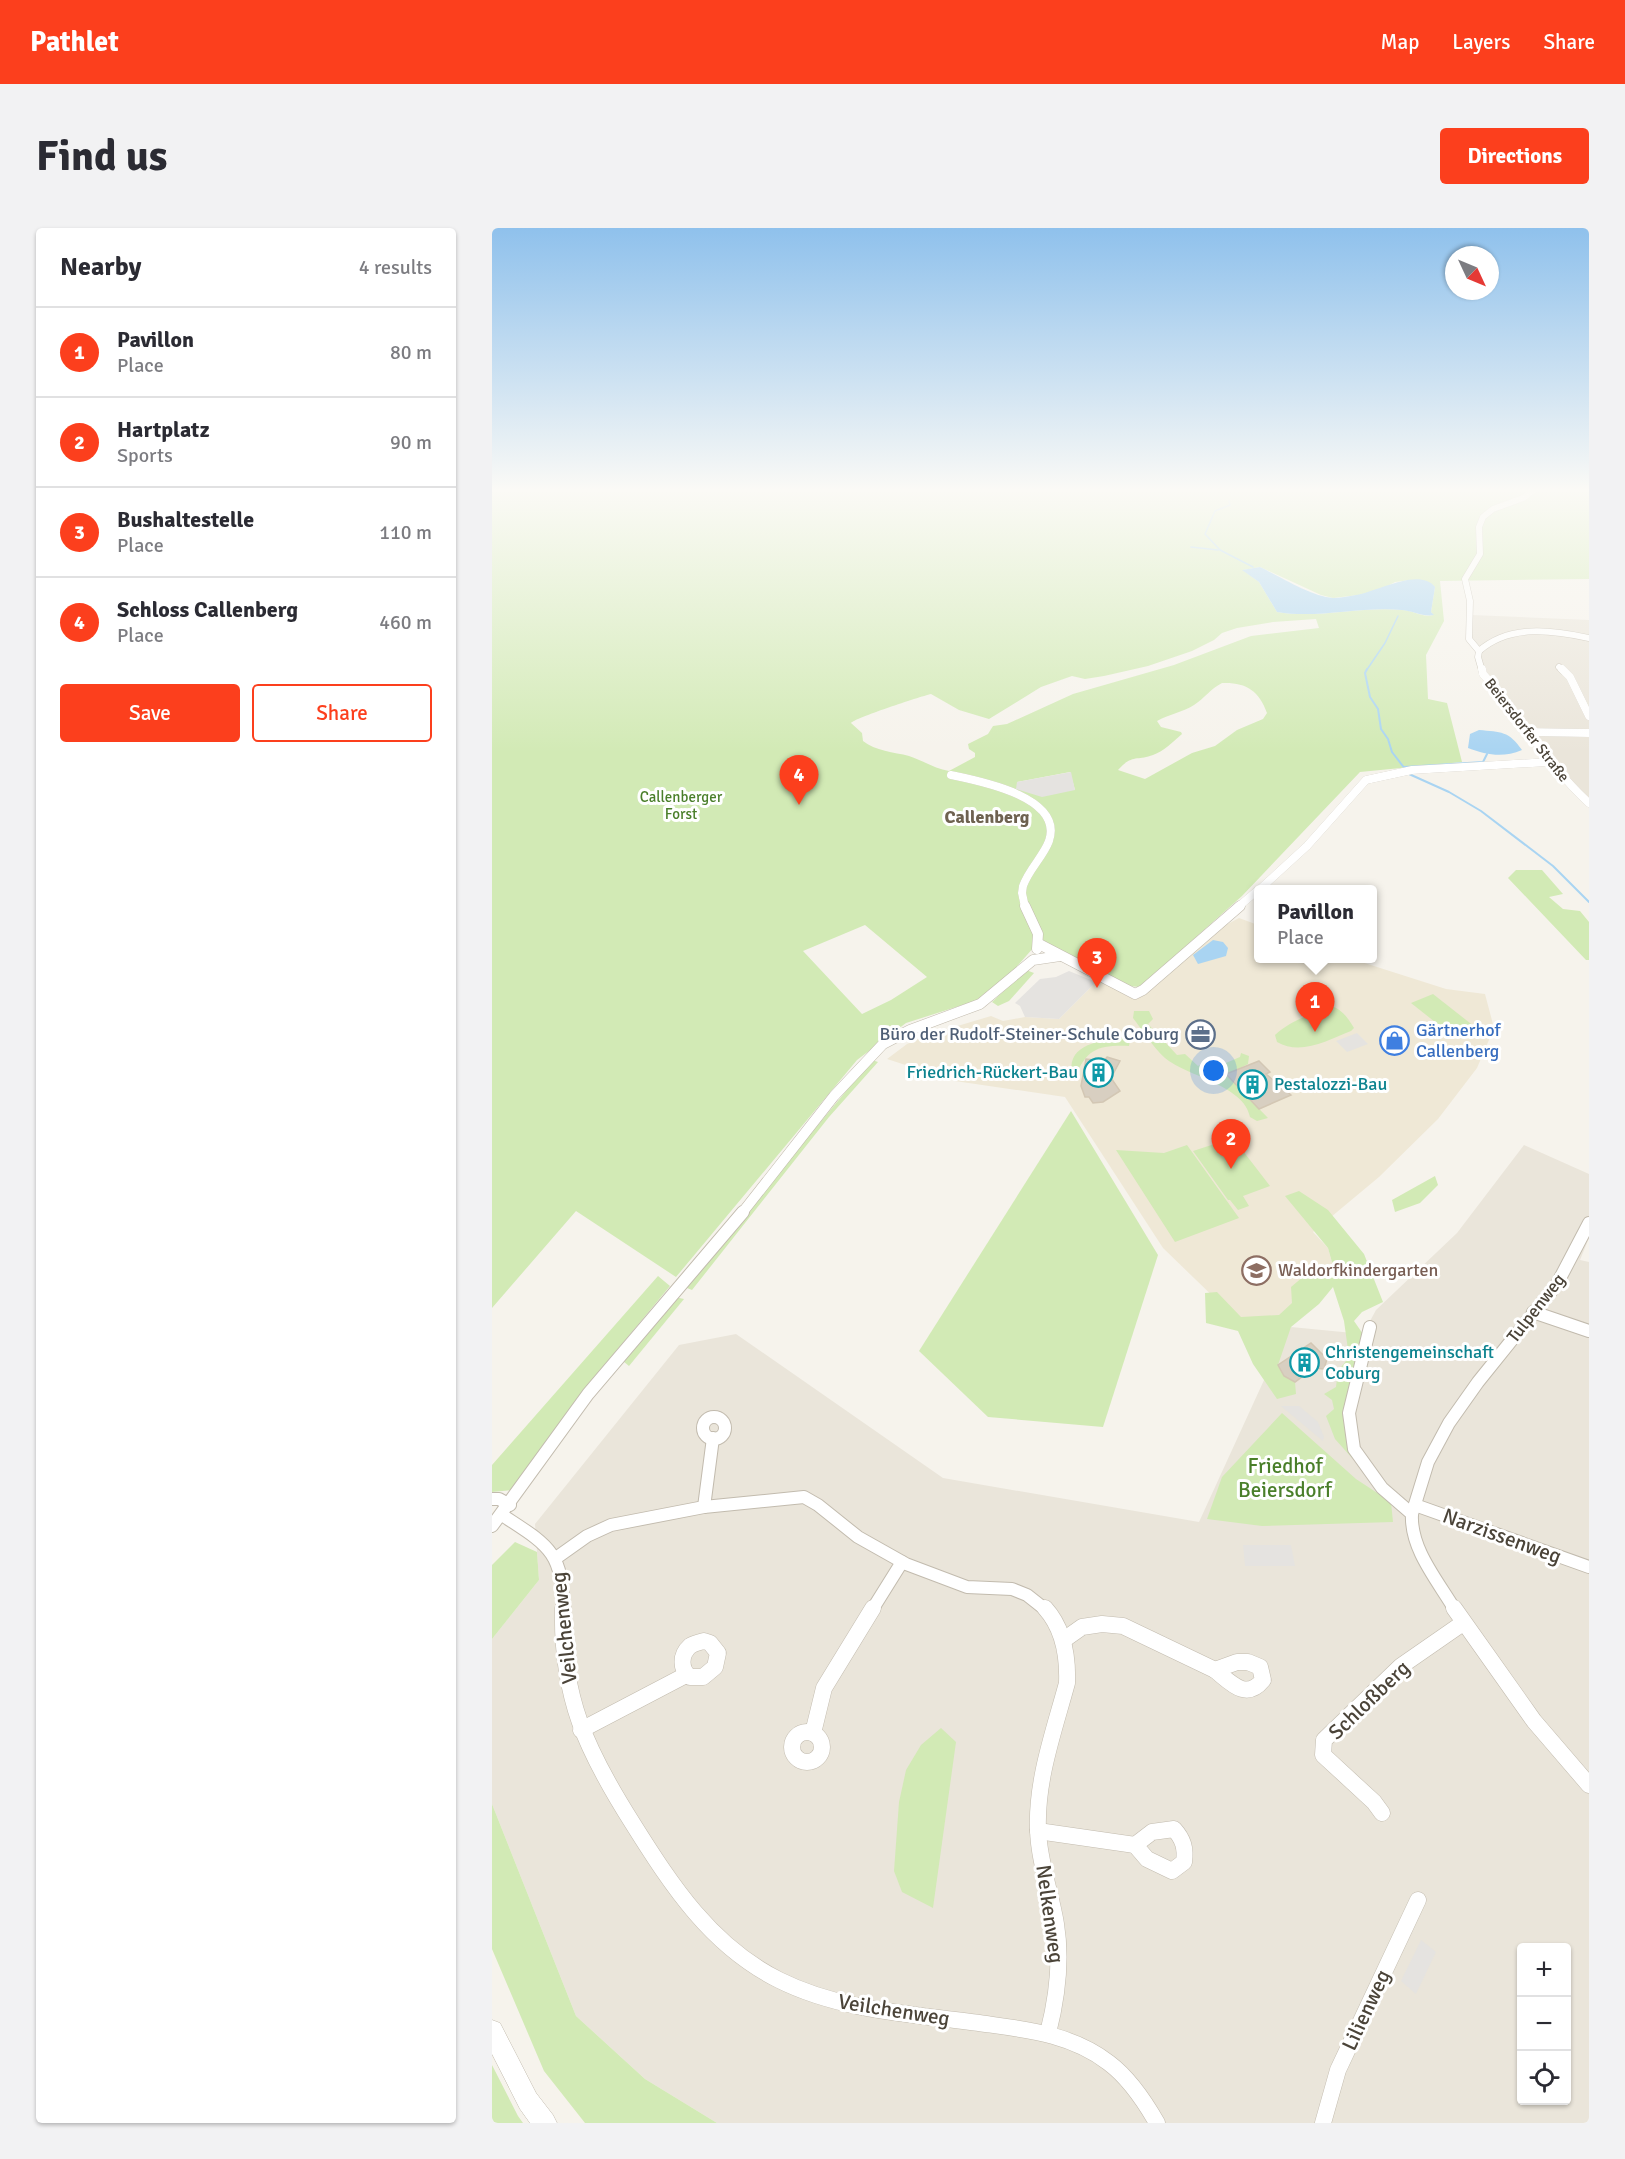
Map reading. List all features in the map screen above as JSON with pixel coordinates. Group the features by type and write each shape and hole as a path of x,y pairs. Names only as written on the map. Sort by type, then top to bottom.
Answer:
{"street":[{"name":"Beiersdorfer Straße","path":"1467,576 1465,579 1470,601 1469,639 1479,651 1478,657 1484,674 1508,702 1526,732 1549,762 1589,803"},
{"path":"1479,651 1491,640 1522,632 1557,632 1589,638"},
{"path":"1559,667 1570,677 1589,716"},
{"path":"1526,732 1589,733"},
{"path":"1264,885 1307,846 1366,780 1399,771 1549,762"},
{"path":"951,775 1003,788 1045,811 1052,829 1022,892 1040,944 1135,994 1143,990 1254,893"},
{"path":"1033,960 1040,944"},
{"path":"501,1515 568,1420 623,1350 734,1223 809,1127 870,1055 897,1034 962,1013 982,1003 1033,960 1060,956"},
{"name":"Tulpenweg","path":"1413,1510 1420,1483 1435,1446 1471,1390 1557,1284 1573,1258 1589,1223"},
{"path":"1533,1312 1589,1331"},
{"path":"1370,1327 1349,1413 1354,1449 1365,1468 1382,1488 1413,1510 1411,1530 1419,1550 1463,1623 1534,1721 1589,1785"},
{"path":"704,1507 713,1438"},
{"name":"Nelkenweg","path":"556,1558 600,1528 704,1507 804,1497 818,1502 833,1520 867,1543 902,1562 974,1588 998,1586 1023,1593 1049,1611 1065,1639 1067,1683 1043,1771 1038,1831 1058,1943 1056,2000 1048,2033"},
{"path":"492,1499 499,1499 501,1515"},
{"name":"Narzissenweg","path":"1413,1510 1589,1568"},
{"name":"Veilchenweg","path":"501,1515 543,1542 556,1558 563,1602 562,1641 570,1692 581,1730 622,1807 656,1861 701,1921 730,1950 779,1980 837,2003 1048,2033 1084,2047 1111,2064 1145,2102 1157,2123"},
{"path":"813,1732 824,1688 902,1562"},
{"name":"Schloßberg","path":"1382,1813 1374,1802 1323,1755 1324,1740 1401,1666 1463,1623"},
{"path":"1065,1639 1082,1627 1102,1624 1123,1626 1215,1670"},
{"path":"581,1730 686,1675"},
{"path":"1038,1831 1135,1845"},
{"name":"Lilienweg","path":"1323,2123 1338,2070 1418,1900"},
{"path":"492,2031 528,2101 545,2123"}],"shaded area":[{"path":"1472,615 1589,620 1589,805 1544,761 1514,708 1484,669 1472,641"},
{"path":"1071,772 1075,790 1042,797 1016,789 1017,782"},
{"path":"1239,918 1254,924 1254,963 1365,963 1446,989 1485,994 1494,1028 1477,1068 1438,1119 1379,1177 1313,1232 1328,1248 1333,1266 1315,1287 1256,1338 1163,1248 1065,1097 955,1081 887,1059 907,1044 924,1036 991,1016 1003,1021 1025,1017 1059,1019 1098,980 1137,999 1222,927"},
{"path":"1069,971 1096,982 1059,1019 1025,1017 1020,1006 1015,1003 1040,979 1056,977"},
{"path":"1357,1033 1368,1044 1347,1052 1336,1041"},
{"path":"1524,1145 1589,1174 1589,1238 1580,1260 1589,1262 1589,2123 717,2123 645,2079 576,2016 492,1804 492,1639 539,1580 535,1524 679,1345 736,1334 943,1478 1199,1522 1270,1367 1291,1327 1363,1334 1376,1310 1457,1233"},
{"path":"1281,1406 1299,1406 1318,1422 1324,1437 1323,1441"},
{"path":"1243,1545 1291,1545 1295,1566 1245,1566"},
{"path":"1421,1940 1436,1952 1416,1994 1401,1981"}],"green space":[{"name":"Callenberger Forst","path":"492,576 1252,576 1259,582 1277,612 1308,614 1386,609 1433,615 1431,612 1435,587 1410,580 1395,582 1382,589 1359,595 1333,598 1281,576 1589,576 1589,579 1440,581 1444,621 1426,655 1428,699 1447,703 1462,762 1360,772 1242,896 1140,987 1128,986 1034,947 1004,981 975,1001 906,1023 857,1060 676,1277 576,1211 492,1308","holes":["1316,619 1319,628 1251,636 1174,665 1073,694 1007,724 993,726 988,734 968,744 969,749 975,753 975,757 949,771 909,756 873,747 863,741 862,733 851,723 875,712 931,694 959,710 989,719 1041,687 1072,676 1085,679 1148,666 1192,651 1214,640 1222,633 1237,628 1273,622","1222,683 1238,684 1255,693 1267,713 1263,719 1237,730 1215,746 1192,753 1145,779 1118,770 1127,762 1153,755 1172,743 1182,734 1181,732 1161,727 1157,721 1194,705","1070,772 1075,790 1017,782","865,925 927,977 891,1000 862,1014 803,951"]},
{"path":"1516,870 1542,870 1563,894 1549,897 1563,909 1580,911 1589,922 1589,960 1586,960 1508,878"},
{"path":"1026,970 1034,973 1009,1001 998,1006 992,1002"},
{"path":"1433,994 1475,1027 1454,1037 1411,1003"},
{"path":"1330,1006 1338,1009 1347,1017 1354,1028 1351,1031 1305,1047 1286,1046 1277,1042 1275,1035 1287,1026"},
{"path":"1134,1011 1149,1011 1153,1019 1148,1024 1177,1055 1185,1054 1198,1066 1214,1058 1221,1065 1240,1057 1241,1053 1249,1056 1248,1064 1226,1075 1268,1118 1257,1121 1250,1117 1246,1106 1227,1089 1165,1058 1133,1018"},
{"path":"1118,1037 1130,1040 1129,1046 1109,1046 1095,1051 1084,1060 1073,1077 1071,1067 1077,1052 1100,1041"},
{"path":"872,1060 878,1062 829,1117 692,1290 687,1288 687,1282"},
{"path":"1071,1111 1158,1255 1103,1427 988,1417 919,1351"},
{"path":"1233,1138 1270,1186 1243,1196 1249,1206 1238,1210 1228,1200 1193,1151"},
{"path":"1187,1145 1239,1218 1175,1242 1116,1150 1164,1153"},
{"path":"1435,1176 1438,1185 1420,1203 1395,1212 1392,1200"},
{"path":"1299,1191 1328,1210 1364,1254 1383,1302 1362,1312 1354,1321 1363,1334 1345,1404 1352,1458 1335,1439 1326,1416 1334,1409 1332,1400 1324,1394 1336,1387 1338,1371 1349,1357 1344,1321 1333,1287 1319,1304 1291,1327 1278,1365 1284,1376 1295,1382 1296,1394 1277,1399 1253,1364 1238,1331 1206,1323 1205,1293 1217,1292 1241,1317 1279,1315 1292,1303 1291,1287 1310,1271 1326,1274 1333,1266 1328,1248 1285,1196"},
{"path":"658,1276 670,1286 588,1385 514,1490 492,1492 492,1465"},
{"path":"675,1297 684,1299 629,1366 623,1361"},
{"name":"Friedhof Beiersdorf","path":"1282,1413 1356,1479 1391,1502 1393,1522 1262,1526 1207,1519 1222,1477"},
{"path":"515,1542 537,1552 539,1580 492,1639 492,1565"},
{"path":"941,1728 956,1742 933,1908 902,1892 894,1871 899,1802 906,1770 921,1745"},
{"path":"492,1804 576,2016 645,2079 717,2123 585,2123 544,2071 492,1949"},
{"path":"492,2065 518,2116 523,2123 492,2123"}],"water":[{"path":"1251,576 1279,576 1306,590 1333,598 1365,593 1397,582 1419,579 1428,581 1435,587 1431,612 1434,615 1386,609 1308,614 1277,612 1259,582"},
{"path":"1479,730 1504,734 1513,739 1522,750 1495,755 1468,748 1470,734"},
{"path":"1213,940 1223,942 1228,948 1226,956 1198,964 1193,955"}],"building":[{"name":"Friedrich-Rückert-Bau","path":"1107,1057 1120,1061 1111,1078 1120,1091 1103,1102 1093,1103 1089,1097 1085,1097 1081,1086 1086,1059 1104,1061"},
{"name":"Pestalozzi-Bau","path":"1259,1061 1270,1072 1266,1074 1291,1095 1259,1109 1226,1074"},
{"name":"Christengemeinschaft Coburg","path":"1311,1343 1327,1359 1324,1369 1314,1368 1295,1382 1284,1376 1278,1365"}],"waterway":[{"path":"1366,671 1385,643 1398,616"},
{"path":"1366,671 1370,697 1378,709 1381,729 1388,739 1392,752 1409,774 1449,792 1481,811 1553,866 1589,902"},
{"path":"1404,767 1483,762 1487,754"}],"place":[{"name":"Schloss Callenberg","path":"799,805"},
{"name":"Bushaltestelle","path":"1097,988"},
{"name":"Pavillon","path":"1315,1032"},
{"name":"Büro der Rudolf-Steiner-Schule Coburg","path":"1200,1034"},
{"name":"Gärtnerhof Callenberg","path":"1395,1040"},
{"name":"Friedrich-Rückert-Bau","path":"1099,1072"},
{"name":"Pestalozzi-Bau","path":"1253,1084"},
{"name":"Hartplatz","path":"1231,1169"},
{"name":"Waldorfkindergarten","path":"1257,1270"},
{"name":"Christengemeinschaft Coburg","path":"1304,1362"}],"district":[{"name":"Callenberg","path":"987,817"}]}
